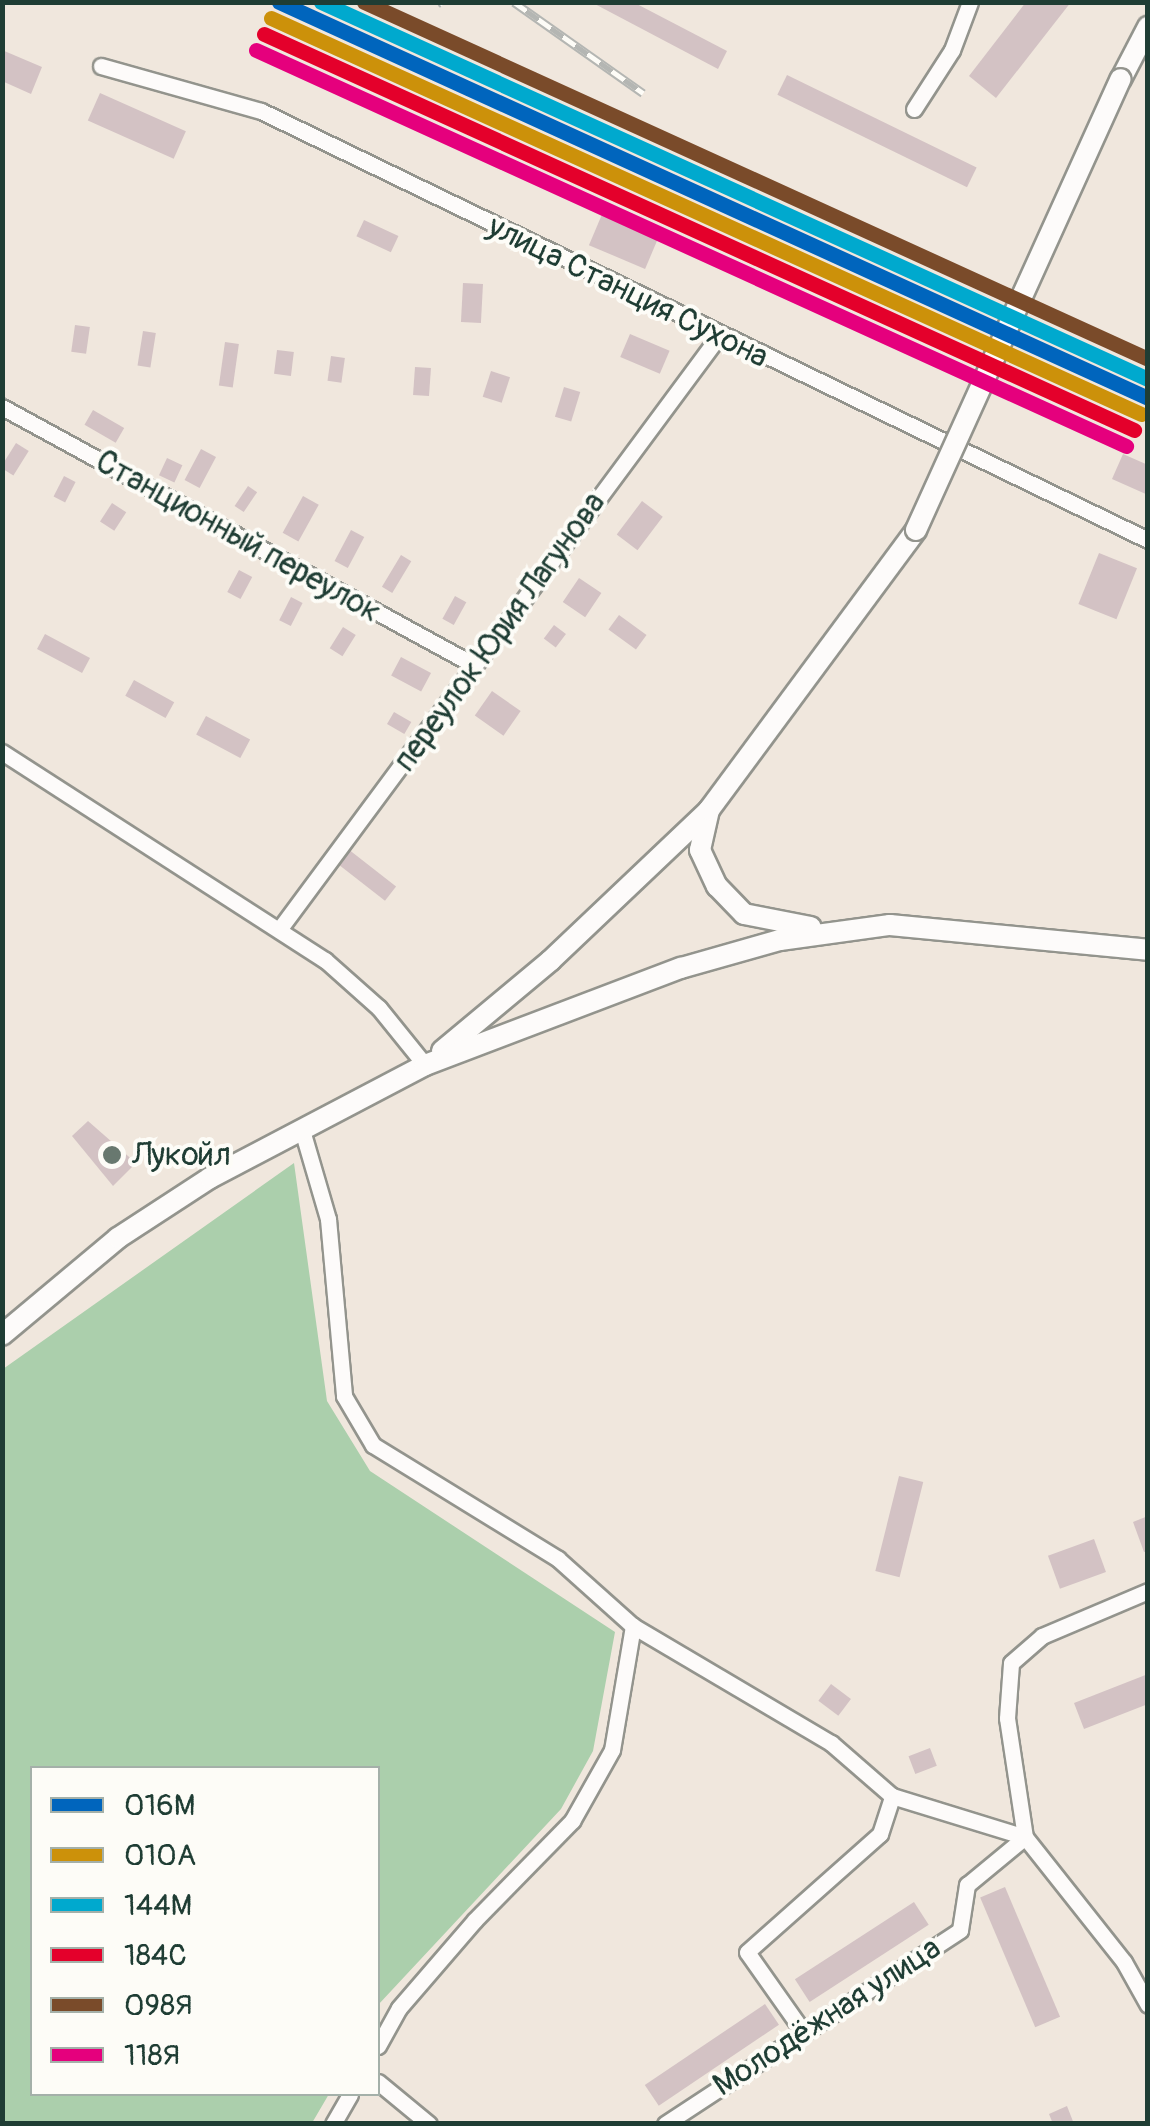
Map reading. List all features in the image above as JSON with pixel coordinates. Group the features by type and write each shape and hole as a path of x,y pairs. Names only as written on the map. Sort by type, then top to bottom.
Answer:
{"street":[{"path":"914,109 952,50 970,2"},
{"path":"425,1065 550,961 708,810 916,530 1148,27"},
{"name":"улица Станция Сухона","path":"101,66 261,111 718,337 1148,540"},
{"name":"переулок Юрия Лагунова","path":"281,927 718,337"},
{"name":"Станционный переулок","path":"2,407 474,665"},
{"path":"2,752 281,927 379,1008 425,1065"},
{"path":"708,810 700,850 717,886 744,914 790,927 890,926 1148,950"},
{"path":"2,1335 118,1238 302,1130 425,1065 681,968 780,940 890,926"},
{"path":"302,1130 328,1219 344,1396 373,1445 558,1559 633,1626 830,1743 892,1796 1026,1836"},
{"path":"1148,1591 1042,1636 1011,1663 1007,1718 1026,1836 1124,1962 1148,2005"},
{"path":"380,2042 399,2008 462,1935 572,1821 612,1750 633,1626"},
{"path":"802,2030 746,1952 880,1834 892,1796"},
{"name":"Молодёжная улица","path":"665,2124 802,2030 960,1930 967,1885 1026,1836"},
{"path":"380,2084 429,2124"},
{"path":"333,2124 349,2096"}],"green space":[{"path":"294,1163 327,1401 370,1471 615,1632 593,1751 561,1809 380,2003 380,1766 30,1766 30,2096 328,2096 312,2123 3,2123 3,1369"}],"building":[{"path":"591,2 633,2 727,51 718,69"},
{"path":"1026,2 1071,2 996,98 969,76"},
{"path":"2,50 42,67 31,94 2,81"},
{"path":"787,75 977,167 967,187 777,95"},
{"path":"100,93 186,131 174,159 88,120"},
{"path":"603,212 659,236 645,269 589,245"},
{"path":"364,220 398,236 391,252 356,236"},
{"path":"463,283 483,284 481,323 461,322"},
{"path":"75,325 90,327 86,354 71,352"},
{"path":"143,331 156,333 150,368 138,366"},
{"path":"630,334 670,351 660,374 620,357"},
{"path":"225,342 239,344 233,388 219,386"},
{"path":"277,350 294,352 291,376 274,374"},
{"path":"331,356 345,358 341,383 328,381"},
{"path":"415,367 431,368 429,396 413,395"},
{"path":"491,371 510,377 502,403 483,397"},
{"path":"564,387 580,392 571,422 555,417"},
{"path":"93,410 124,428 116,443 84,425"},
{"path":"16,443 29,451 13,476 2,465"},
{"path":"201,449 216,457 200,488 185,480"},
{"path":"1123,454 1148,465 1148,495 1112,479"},
{"path":"167,458 182,465 174,482 159,475"},
{"path":"64,476 76,482 65,502 54,496"},
{"path":"248,486 257,492 244,512 235,506"},
{"path":"303,496 319,505 298,541 283,533"},
{"path":"642,501 663,517 637,550 617,535"},
{"path":"112,503 126,512 114,531 100,521"},
{"path":"351,530 364,537 348,568 335,561"},
{"path":"1099,553 1137,568 1116,619 1078,604"},
{"path":"401,555 411,561 392,593 382,587"},
{"path":"239,570 252,577 241,599 227,592"},
{"path":"579,578 601,593 585,617 563,602"},
{"path":"455,596 466,602 454,625 442,619"},
{"path":"291,597 303,603 291,626 279,620"},
{"path":"619,615 647,635 636,650 608,630"},
{"path":"554,625 566,634 556,648 544,639"},
{"path":"343,627 356,635 342,656 330,648"},
{"path":"45,634 90,658 82,673 37,649"},
{"path":"401,657 431,673 421,692 391,676"},
{"path":"134,680 174,702 166,718 125,696"},
{"path":"492,691 521,711 503,736 475,716"},
{"path":"394,712 411,722 404,734 387,724"},
{"path":"206,716 250,739 240,758 196,735"},
{"path":"348,849 396,887 385,901 337,863"},
{"path":"88,1121 136,1163 113,1186 72,1136"},
{"path":"899,1476 923,1482 900,1577 875,1571"},
{"path":"1148,1516 1148,1551 1144,1552 1133,1522"},
{"path":"1094,1539 1106,1572 1060,1589 1048,1556"},
{"path":"1148,1674 1148,1704 1084,1729 1074,1703"},
{"path":"831,1684 851,1699 838,1716 818,1701"},
{"path":"930,1748 937,1766 915,1774 909,1756"},
{"path":"1005,1887 1060,2017 1035,2027 980,1898"},
{"path":"914,1902 929,1925 810,2002 795,1979"},
{"path":"765,2004 779,2025 659,2106 645,2085"},
{"path":"1067,2106 1074,2124 1053,2124 1049,2114"}],"railway":[{"path":"514,2 643,93"}],"transit line":[{"name":"016М","path":"279,2 1148,398"},
{"name":"144М","path":"321,2 1148,379"},
{"name":"098Я","path":"364,2 1148,359"},
{"name":"010А","path":"271,18 1141,414"},
{"name":"184С","path":"264,34 1134,430"},
{"name":"118Я","path":"256,50 1126,446"}],"place":[{"name":"Лукойл","path":"112,1155"}]}
